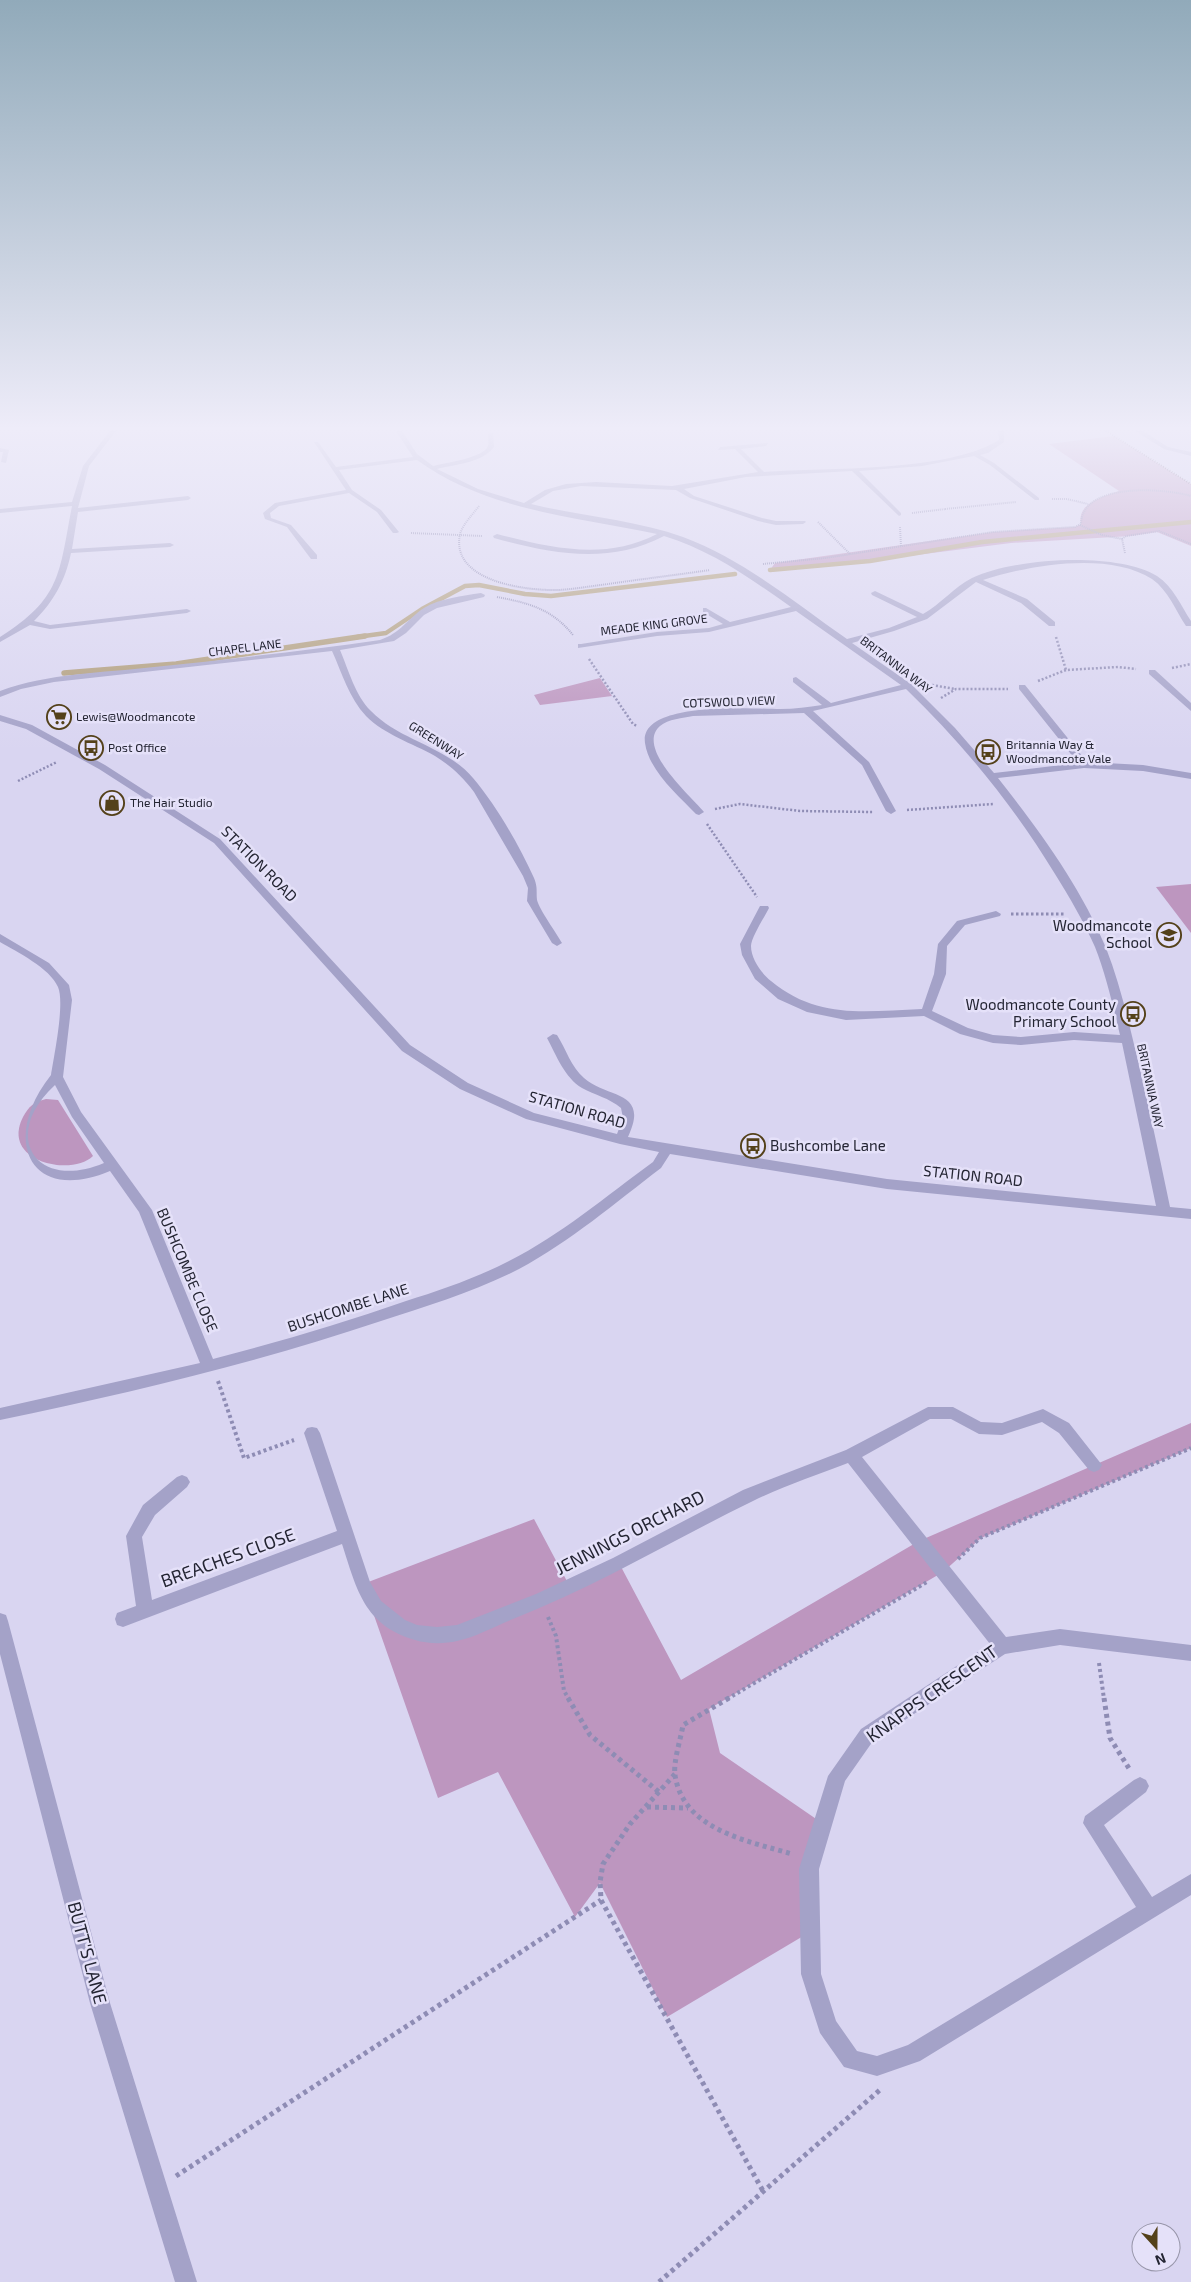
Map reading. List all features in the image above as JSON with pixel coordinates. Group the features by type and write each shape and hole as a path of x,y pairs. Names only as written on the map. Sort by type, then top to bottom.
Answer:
{"street":[{"path":"0,640 29,622 43,609 61,582 70,537"},
{"path":"298,537 314,557"},
{"path":"503,537 545,549 588,552 638,546 655,537"},
{"name":"BRITANNIA WAY","path":"676,537 700,547 738,567 908,686 928,705 1014,802 1039,838 1085,914 1103,956 1128,1039 1164,1211"},
{"path":"68,551 170,545"},
{"path":"845,642 892,630 924,617 975,579 1012,569 1080,561 1125,566 1143,571 1161,583 1189,624"},
{"path":"975,579 1024,601 1052,624"},
{"path":"875,593 924,617"},
{"name":"CHAPEL LANE","path":"0,694 25,686 62,679 335,648 389,640 402,634 423,613 436,605 481,595"},
{"name":"MEADE KING GROVE","path":"581,646 657,634 694,633 797,608"},
{"name":"MEADE KING GROVE","path":"706,610 729,625"},
{"path":"29,622 50,626 187,611"},
{"name":"GREENWAY","path":"335,648 364,708 376,720 439,755 459,769 477,789 528,876 532,888 532,901 557,943"},
{"path":"1152,672 1191,708"},
{"path":"796,680 828,704"},
{"name":"COTSWOLD VIEW","path":"651,731 662,721 684,715 806,710 908,686"},
{"path":"1022,687 1084,765"},
{"path":"806,710 866,764 891,811"},
{"name":"STATION ROAD","path":"0,718 29,727 76,752 217,841 406,1048 464,1086 530,1116 620,1140 667,1149 886,1184 1191,1214"},
{"path":"651,731 650,745 658,764 699,812"},
{"path":"991,776 1084,765 1143,768 1191,776"},
{"path":"764,908 745,944 746,955 759,977 782,996 811,1009 846,1016 926,1012 964,1031 994,1039 1022,1041 1074,1036 1128,1039"},
{"path":"926,1012 940,974 942,946 961,923 996,914"},
{"path":"0,937 45,965 59,977 66,1000 57,1078 42,1084 29,1094 11,1117 7,1129 7,1141 12,1152 29,1166 56,1174 88,1174 111,1165"},
{"path":"552,1038 571,1071 580,1081 592,1089 622,1100 627,1106 630,1118 620,1140"},
{"name":"BUSHCOMBE CLOSE","path":"57,1078 76,1114 145,1210 212,1370"},
{"name":"BUSHCOMBE LANE","path":"0,1414 212,1370 348,1327 459,1288 514,1265 554,1241 657,1165 667,1149"},
{"name":"JENNINGS ORCHARD","path":"312,1433 366,1589 376,1607 399,1626 417,1633 437,1635 457,1633 542,1600 619,1563 749,1495 851,1455 928,1413 953,1413 979,1428 1002,1430 1043,1415 1064,1428 1094,1465"},
{"path":"851,1455 1002,1646"},
{"path":"145,1611 134,1536 149,1510 182,1482"},
{"name":"BREACHES CLOSE","path":"123,1619 347,1535"},
{"name":"BUTT'S LANE","path":"0,1621 100,2003 186,2282"},
{"name":"KNAPPS CRESCENT","path":"877,2066 851,2060 828,2026 811,1974 809,1868 837,1776 867,1735 1002,1646 1060,1637 1191,1653"},
{"path":"1140,1786 1092,1823 1149,1909"},
{"path":"877,2066 913,2054 1191,1884"}],"path":[{"path":"460,537 462,553 466,562 477,574 503,584 536,591 560,590 850,554 958,537"},
{"path":"833,537 850,554"},
{"path":"1114,537 1122,539 1125,566"},
{"path":"1175,537 1191,544"},
{"path":"500,587 503,584"},
{"path":"481,595 542,607 555,614 581,646 632,724 651,731"},
{"path":"1052,624 1066,670"},
{"path":"928,705 956,689 987,690 1022,687 1066,670 1118,667 1152,672 1191,664"},
{"path":"18,781 76,752"},
{"path":"764,908 699,812 740,804 800,811 855,813 1014,802"},
{"path":"996,914 1085,914"},
{"path":"212,1370 244,1458 312,1433"},
{"path":"688,1808 675,1774 683,1725 943,1572 980,1538 1191,1448"},
{"path":"542,1600 556,1636 564,1691 590,1735 659,1792"},
{"path":"1096,1642 1110,1738 1140,1786"},
{"path":"675,1774 630,1824 604,1864 600,1882 601,1900 763,2191"},
{"path":"646,1807 688,1808 727,1835 812,1860"},
{"path":"157,2189 601,1900"},
{"path":"659,2282 881,2089 877,2066"}],"shaded area":[{"path":"954,537 1105,537 1011,543 822,567 770,570 775,563"},
{"path":"1170,537 1191,537 1191,546"},
{"path":"600,678 612,696 540,705 534,695"},
{"path":"1191,884 1191,933 1156,887"},
{"path":"46,1099 58,1100 93,1156 83,1162 70,1165 56,1165 30,1155 21,1145 19,1132 23,1117 32,1105"},
{"path":"1191,1423 1191,1448 981,1538 943,1572 709,1709 720,1753 822,1823 810,1932 667,2017 600,1883 575,1917 498,1772 438,1798 363,1584 534,1519 570,1587 619,1563 681,1680 919,1541"}],"waterway":[{"path":"770,570 870,561 982,542 1029,537"},
{"path":"357,637 386,633 422,609 465,586 479,585 525,594 551,596 735,574"},
{"path":"64,673 176,664 365,636"}],"place":[{"name":"Lewis@Woodmancote","path":"59,717"},
{"name":"Post Office","path":"91,748"},
{"name":"Britannia Way & Woodmancote Vale","path":"988,752"},
{"name":"The Hair Studio","path":"112,803"},
{"name":"Woodmancote School","path":"1169,935"},
{"name":"Woodmancote County Primary School","path":"1133,1014"},
{"name":"Bushcombe Lane","path":"753,1146"}]}
